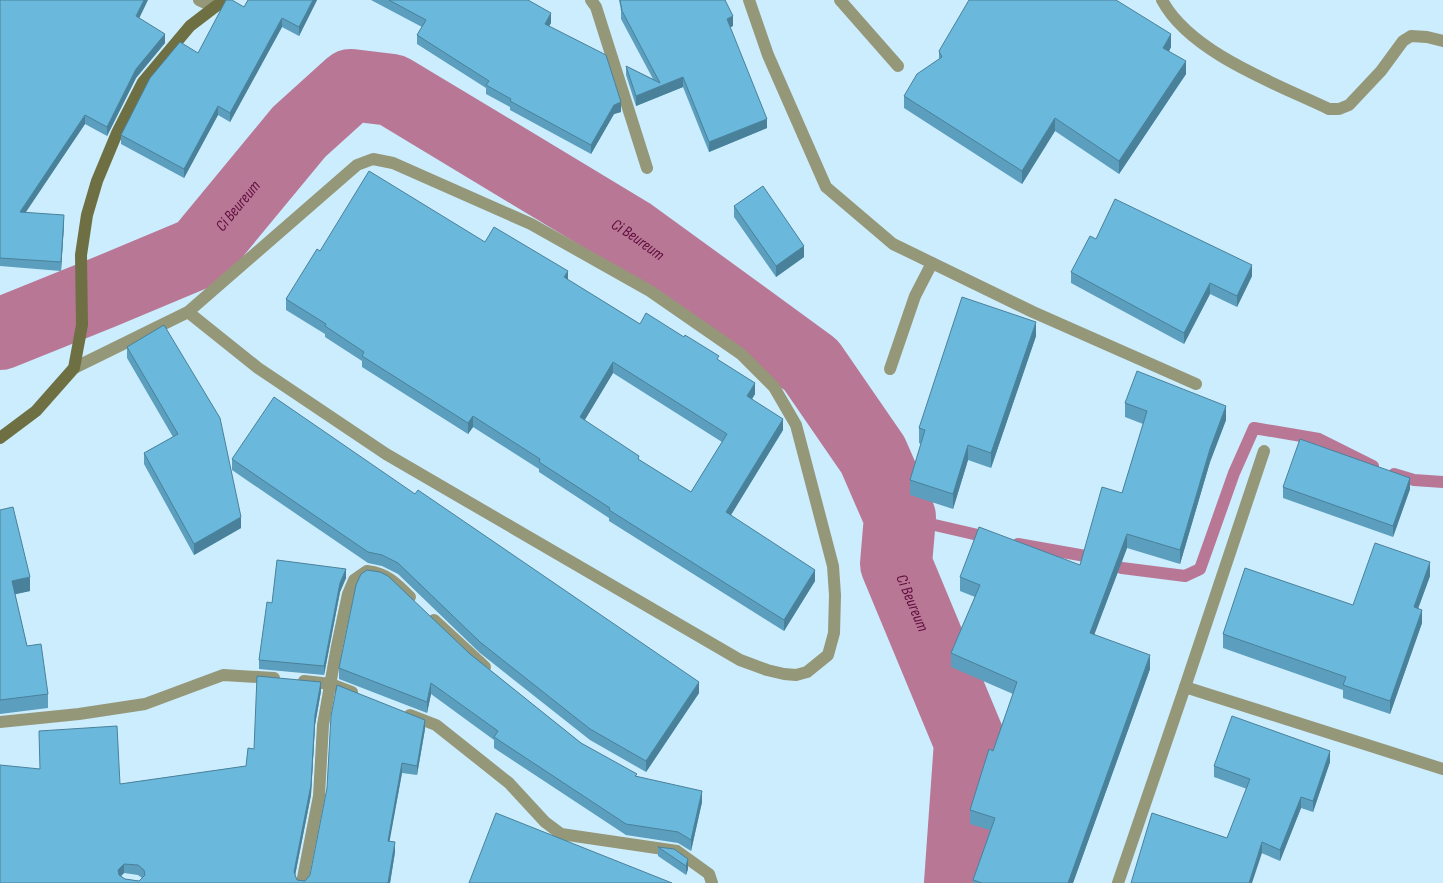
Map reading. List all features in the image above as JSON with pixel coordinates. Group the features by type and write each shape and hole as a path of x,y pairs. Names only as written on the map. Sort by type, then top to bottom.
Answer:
{"main road":[{"path":"0,438 36,412 74,368 82,325 81,255 87,215 97,181 117,133 143,82 190,26 219,4"}],"street":[{"path":"199,0 219,4"},
{"path":"591,0 596,7 647,168"},
{"path":"749,0 768,55 826,188 893,244 1033,312 1196,384"},
{"path":"840,0 898,66"},
{"path":"1162,0 1167,10 1185,30 1230,62 1329,108 1339,109 1349,105 1381,71 1403,42 1411,36 1427,36 1443,41"},
{"path":"74,368 188,312 357,164 373,160 393,162 531,224 650,291 741,354 774,387 796,425 833,566 835,595 834,633 828,655 807,672 796,675 767,670 740,660 386,454 258,368 188,312"},
{"path":"890,369 915,296 932,263"},
{"path":"1118,883 1264,451"},
{"path":"302,883 318,796 323,725 346,602 354,580 367,571 379,573 393,580 475,659 496,675"},
{"path":"0,722 79,714 145,704 224,675 331,684 366,698"},
{"path":"1185,687 1443,769"},
{"path":"401,712 436,725 509,783 545,822 561,834 677,851 709,874 712,883"}],"building":[{"path":"0,0 144,0 136,16 165,34 136,69 107,127 85,115 20,212 64,215 61,262 0,258"},
{"path":"226,0 232,0 244,7 248,0 313,0 299,27 282,18 230,113 218,106 184,169 121,135 150,78 180,42 198,53"},
{"path":"389,0 528,0 551,13 545,24 606,55 621,102 614,105 591,145 510,101 511,99 486,85 489,81 417,35 426,20"},
{"path":"620,0 725,0 733,16 727,19 767,119 709,142 683,77 636,96 626,66 660,83 621,9"},
{"path":"969,0 1116,0 1171,34 1163,48 1186,61 1119,161 1055,118 1022,171 904,96 917,74 942,57 939,51"},
{"path":"369,171 485,242 494,227 568,271 564,277 640,324 646,313 719,356 717,359 755,383 747,396 783,419 726,512 815,570 784,620 609,510 610,508 539,462 540,459 473,416 468,423 362,356 364,352 325,326 326,324 286,299 317,249 320,251","holes":["613,362 727,434 691,492 638,459 639,456 580,417"]},
{"path":"763,186 804,246 776,266 734,206"},
{"path":"1115,199 1252,265 1237,296 1210,283 1184,333 1071,272 1090,236 1096,239"},
{"path":"962,297 1036,322 991,453 968,445 953,494 910,480 925,430 919,428"},
{"path":"164,325 220,418 241,517 194,544 144,453 178,434 127,347"},
{"path":"1137,371 1226,406 1210,449 1180,550 1127,534 1090,633 1150,655 1068,883 982,883 973,880 995,818 970,810 989,749 993,751 1017,682 951,653 980,585 960,577 979,527 1080,565 1102,487 1122,493 1147,411 1125,403"},
{"path":"274,397 415,494 418,490 699,682 646,761 590,729 480,642 398,563 382,555 368,552 232,459"},
{"path":"1300,439 1410,478 1393,526 1283,487"},
{"path":"13,507 30,577 12,581 27,646 41,644 48,694 0,700 0,510"},
{"path":"1375,543 1430,562 1414,607 1422,610 1390,701 1343,685 1346,677 1223,634 1245,568 1353,605"},
{"path":"277,560 346,569 340,583 324,666 259,660 267,602 272,603"},
{"path":"367,570 380,572 388,576 470,654 581,743 637,774 635,776 702,791 691,840 678,832 626,824 494,737 498,731 431,683 427,702 339,668 356,585 361,574"},
{"path":"257,676 321,682 315,715 311,785 294,872 297,880 305,881 310,875 327,788 331,716 337,685 425,720 417,766 402,763 388,841 395,842 388,883 0,883 0,765 40,769 39,731 117,726 120,784 246,766 248,748 254,749","holes":["124,864 138,865 144,870 145,875 139,881 125,879 119,875 118,870"]},
{"path":"1232,716 1330,751 1313,801 1301,797 1280,850 1262,842 1249,883 1131,883 1152,813 1227,838 1250,779 1214,766"},
{"path":"496,813 672,883 469,883"},
{"path":"658,847 674,849 688,859 686,866"}],"waterway":[{"name":"Ci Beureum","path":"0,334 200,252 299,132 351,85 392,90 631,234 811,365 873,455 900,517 896,564 970,742 960,883"},
{"path":"1018,544 1091,557 1122,568 1185,576 1200,569 1234,473 1254,428 1319,439 1373,466"},
{"path":"1394,474 1414,480 1443,482"},
{"path":"900,517 991,538"}]}
